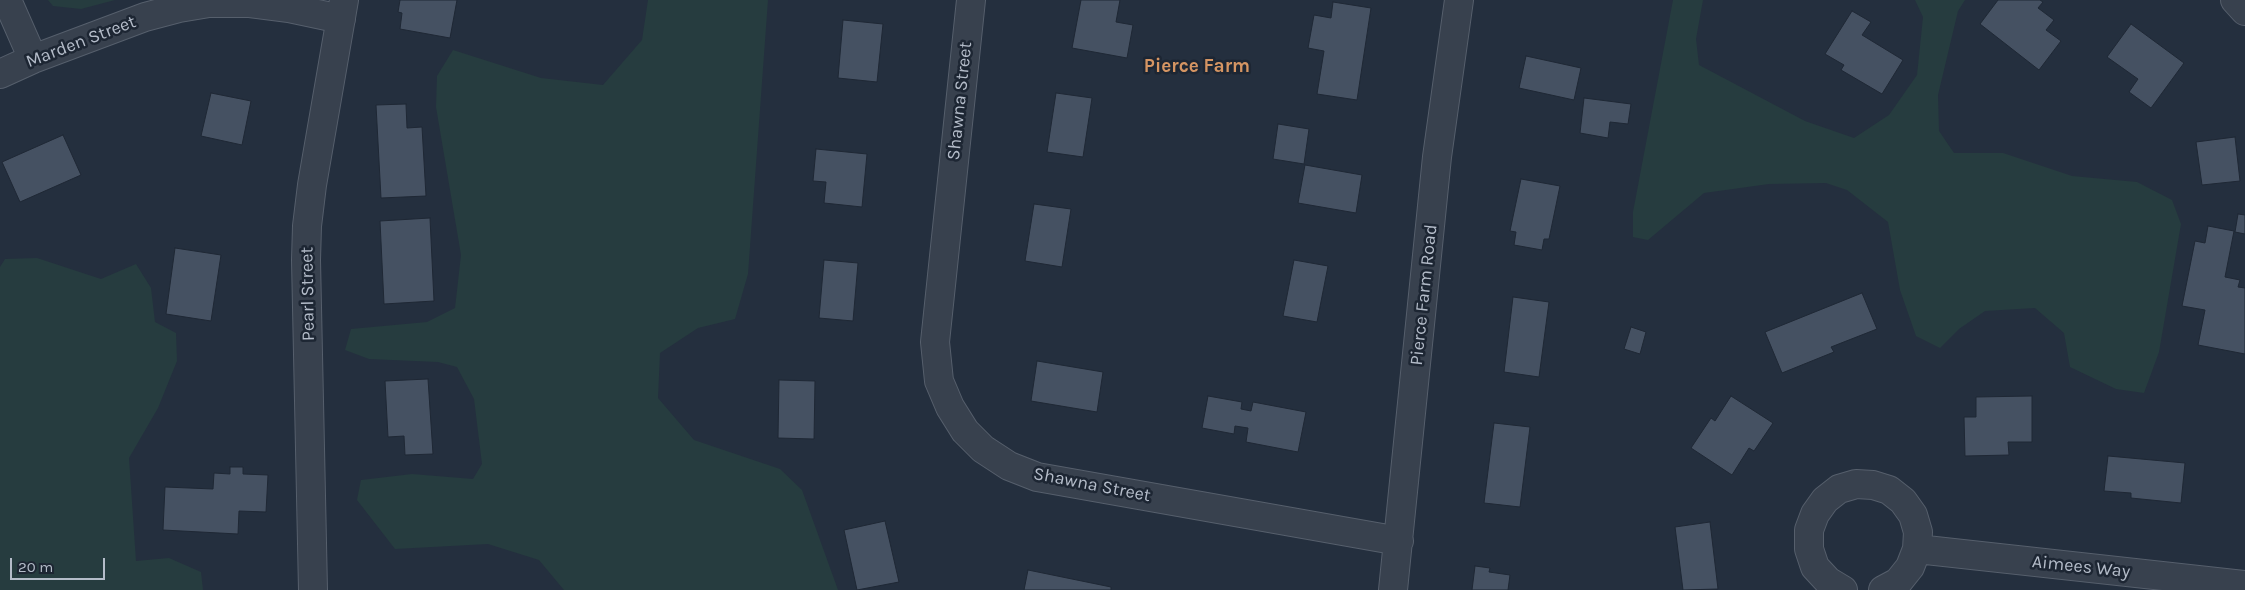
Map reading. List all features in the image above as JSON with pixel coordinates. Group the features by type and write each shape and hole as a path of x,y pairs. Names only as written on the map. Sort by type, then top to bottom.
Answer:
{"street":[{"path":"7,0 34,59"},
{"name":"Shawna Street","path":"971,0 934,342 939,381 950,407 965,431 983,449 1008,466 1037,477 1399,541"},
{"name":"Pierce Farm Road","path":"1393,590 1438,158 1459,0"},
{"path":"2235,0 2245,11"},
{"name":"Marden Street","path":"0,74 34,59 145,17 179,8 209,3 250,3 343,9"},
{"name":"Pearl Street","path":"313,590 307,226 312,185 343,9"},
{"path":"1843,590 1828,581 1815,567 1809,549 1809,530 1815,514 1825,500 1839,489 1856,484 1873,485 1889,490 1903,501 1913,515 1918,532 1917,549 1910,567 1898,582 1883,590"},
{"name":"Aimees Way","path":"1917,549 2245,585"}],"green space":[{"path":"48,0 115,0 81,9 53,6"},
{"path":"648,0 768,0 748,274 735,319 698,328 660,353 658,398 694,440 780,469 802,490 838,590 564,590 539,560 488,544 395,549 357,500 361,480 412,474 473,479 482,464 474,399 457,367 438,362 369,359 345,350 351,329 427,322 455,308 461,255 436,107 437,76 453,50 541,78 603,85 642,40"},
{"path":"1673,0 1703,0 1696,39 1699,65 1805,121 1854,138 1889,115 1917,75 1923,17 1915,0 1965,0 1958,11 1938,95 1939,131 1954,153 2003,153 2072,176 2137,182 2172,200 2181,224 2159,352 2144,393 2116,389 2070,367 2064,333 2035,308 1985,311 1959,329 1940,348 1916,336 1900,290 1888,222 1847,190 1826,183 1769,184 1704,193 1648,240 1633,237 1633,212"},
{"path":"37,258 101,279 136,264 151,288 155,322 176,333 177,361 158,408 129,458 136,561 169,558 201,572 203,590 0,590 0,267 5,259"}],"building":[{"path":"400,0 457,0 450,38 400,29 402,13 398,12"},
{"path":"1081,0 1120,0 1116,22 1133,25 1127,58 1072,48"},
{"path":"1998,0 2040,0 2043,2 2038,8 2054,20 2046,30 2061,41 2039,70 1980,24"},
{"path":"1333,2 1371,8 1357,100 1317,94 1324,51 1308,48 1314,15 1331,18"},
{"path":"1852,11 1871,22 1862,35 1903,60 1882,94 1841,70 1844,65 1825,54"},
{"path":"843,20 883,24 877,82 838,78"},
{"path":"2131,24 2184,63 2151,108 2129,92 2138,79 2107,57"},
{"path":"1526,56 1581,68 1574,100 1519,88"},
{"path":"211,93 251,101 242,145 201,136"},
{"path":"1056,93 1092,98 1083,157 1047,152"},
{"path":"1584,98 1631,104 1628,124 1610,122 1608,138 1580,133"},
{"path":"406,104 407,128 422,127 426,196 381,198 376,105"},
{"path":"1278,124 1309,129 1304,164 1273,159"},
{"path":"63,135 81,175 20,202 2,162"},
{"path":"2235,137 2240,181 2202,185 2196,142"},
{"path":"816,149 867,154 862,207 824,203 826,182 813,181"},
{"path":"1305,165 1362,175 1356,213 1298,203"},
{"path":"1521,179 1560,186 1549,239 1544,239 1542,250 1514,245 1516,232 1510,231"},
{"path":"1034,204 1071,209 1062,267 1025,261"},
{"path":"2238,214 2245,215 2245,234 2235,232"},
{"path":"430,218 434,301 384,304 380,221"},
{"path":"2208,226 2234,231 2225,277 2240,280 2238,287 2245,288 2245,354 2198,345 2205,310 2182,306 2195,241 2205,243"},
{"path":"175,248 221,255 211,321 166,314"},
{"path":"824,260 858,263 853,321 819,318"},
{"path":"1294,260 1328,266 1317,322 1283,316"},
{"path":"1862,293 1877,329 1831,347 1834,352 1782,373 1765,332"},
{"path":"1513,297 1549,302 1539,377 1504,372"},
{"path":"1631,327 1646,332 1640,354 1624,349"},
{"path":"1037,361 1103,372 1097,412 1031,401"},
{"path":"428,379 433,454 405,455 404,436 388,437 385,381"},
{"path":"779,380 815,381 814,439 778,438"},
{"path":"1208,396 1242,402 1241,409 1251,411 1253,402 1306,412 1298,452 1246,442 1248,428 1235,426 1234,434 1202,428"},
{"path":"1731,396 1773,423 1754,451 1749,448 1732,475 1691,448 1711,418 1715,421"},
{"path":"2032,396 2032,442 2008,442 2009,455 1965,456 1964,417 1976,417 1976,397"},
{"path":"1494,423 1530,427 1520,507 1484,503"},
{"path":"2108,456 2185,463 2181,503 2131,498 2131,493 2104,491"},
{"path":"230,467 243,467 243,474 268,475 266,512 239,511 238,534 163,530 165,487 213,489 214,473 230,474"},
{"path":"885,521 899,582 857,590 844,530"},
{"path":"1710,522 1718,589 1683,590 1675,527"},
{"path":"1475,566 1490,568 1489,572 1510,575 1508,590 1472,590"},
{"path":"1028,570 1111,587 1111,590 1024,590"}],"district":[{"name":"Pierce Farm","path":"1197,67"}]}
